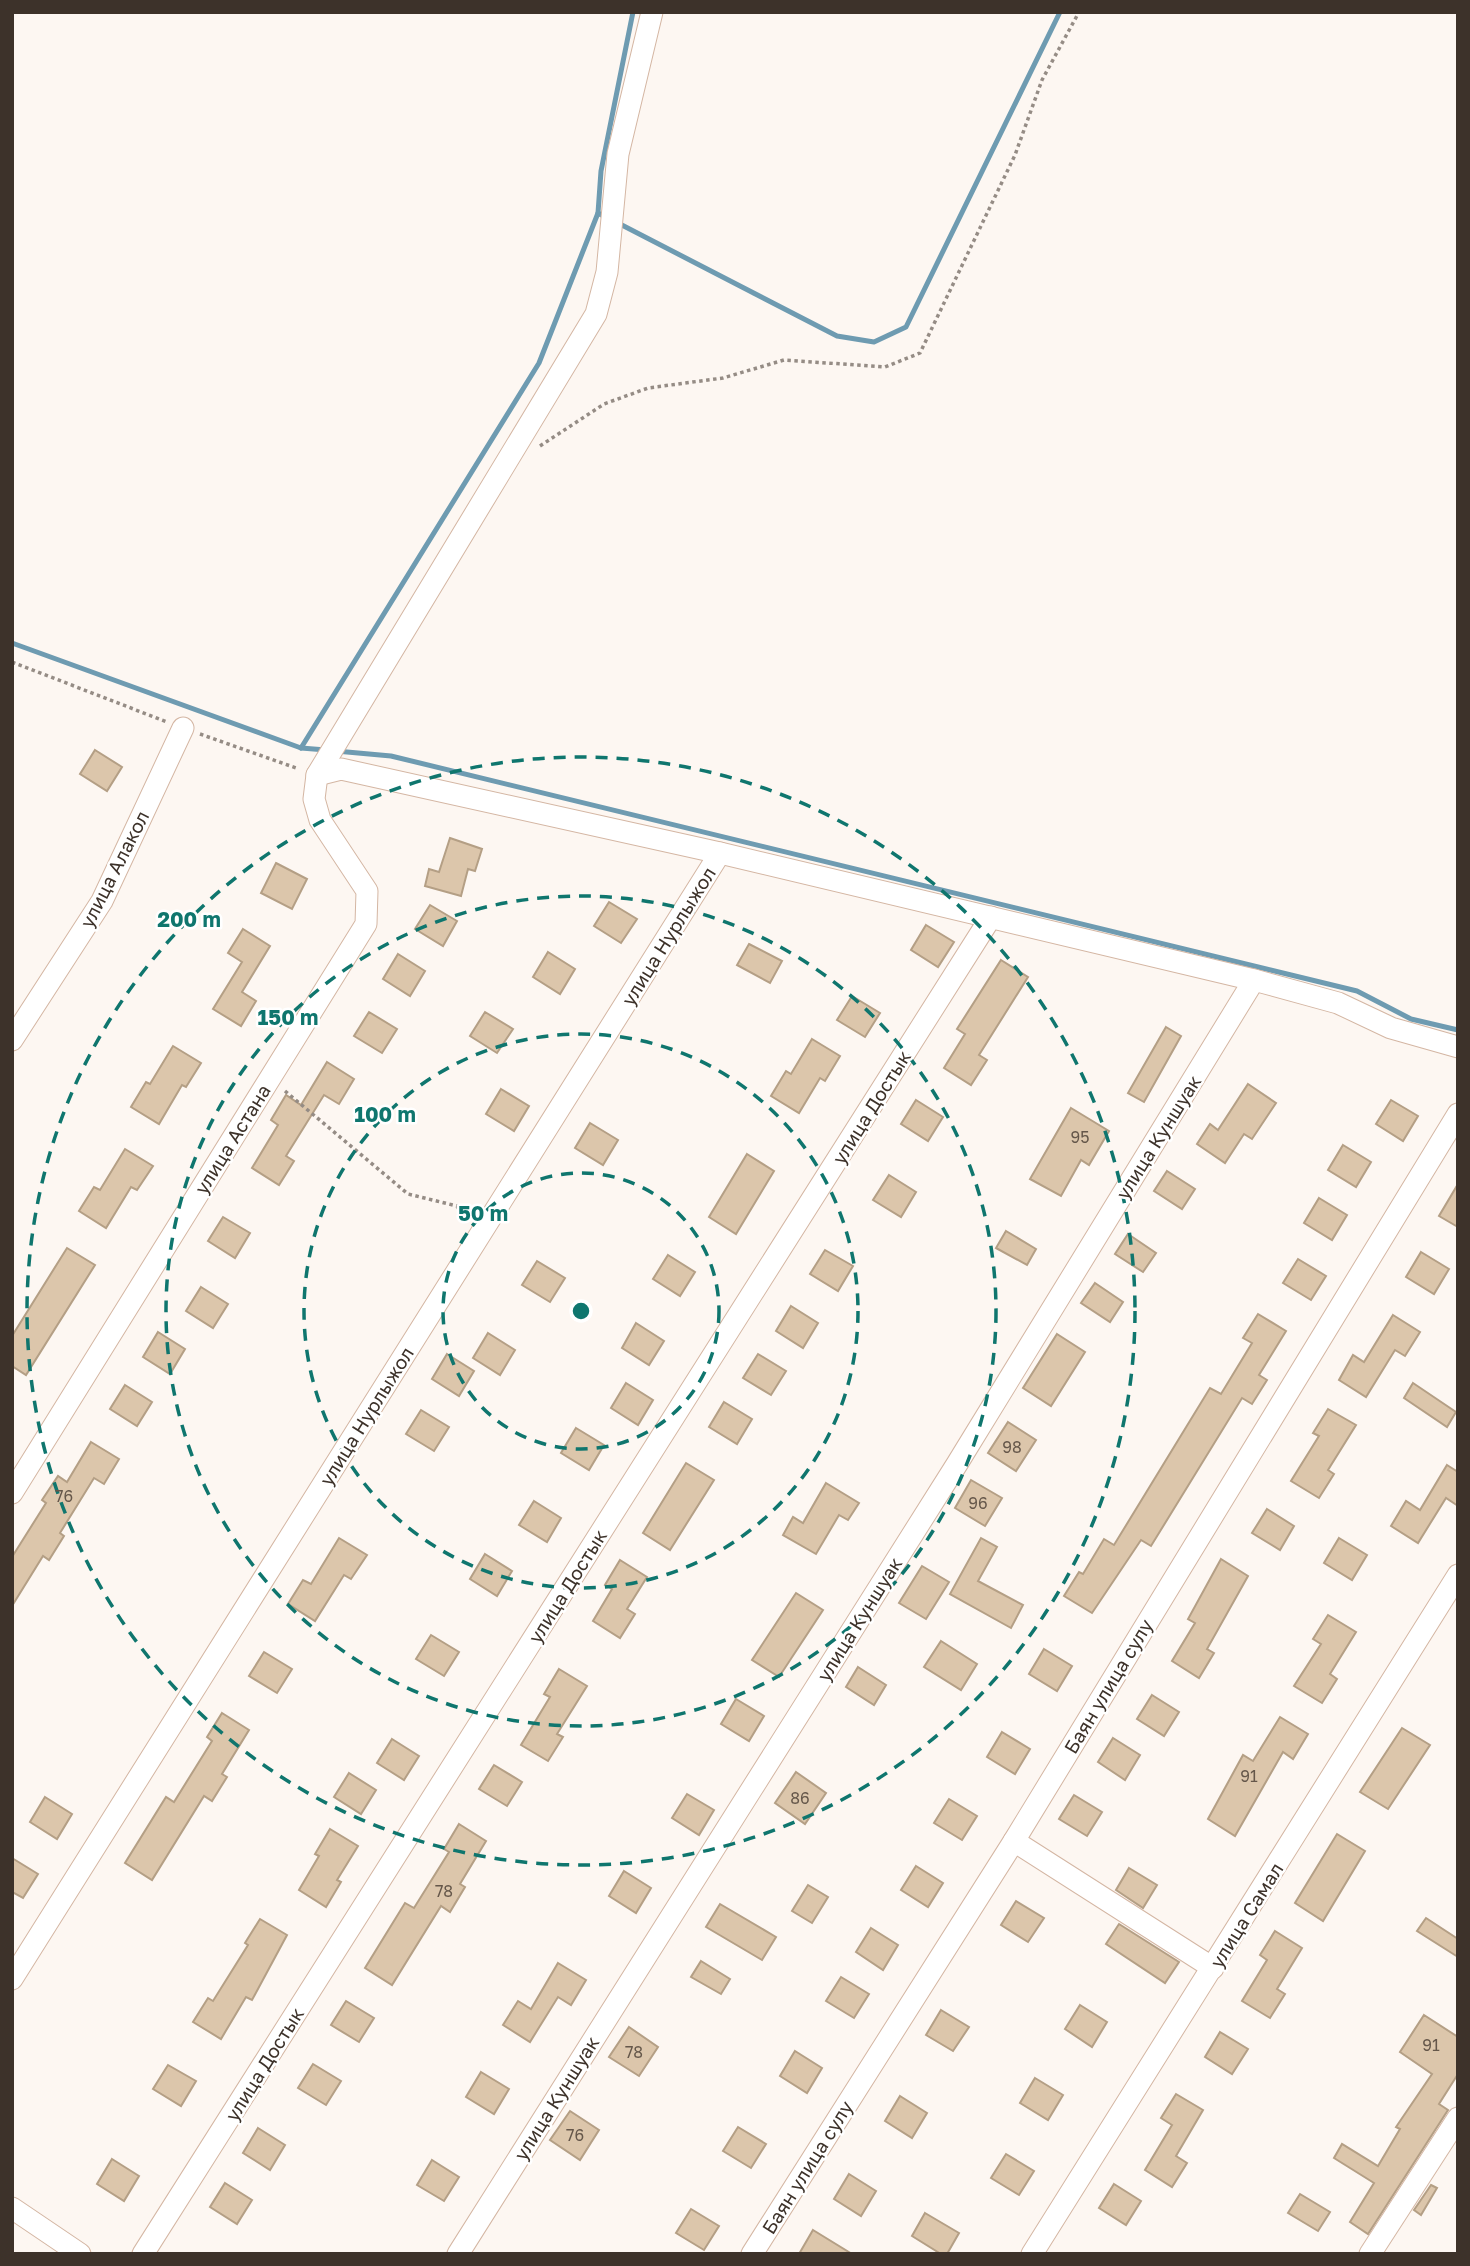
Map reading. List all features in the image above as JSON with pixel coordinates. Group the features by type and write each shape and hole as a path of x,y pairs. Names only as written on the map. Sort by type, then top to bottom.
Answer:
{"street":[{"path":"317,775 596,314 607,272 618,154 652,12"},
{"name":"улица Алакол","path":"12,1040 102,901 183,728"},
{"path":"317,775 341,769 720,853 991,917 1254,980 1338,1003 1391,1028 1458,1047"},
{"name":"улица Астана","path":"12,1493 366,924 367,891 320,820 314,799 317,775"},
{"name":"улица Нурлыжол","path":"12,1979 720,853"},
{"name":"улица Достык","path":"143,2254 991,917"},
{"name":"улица Куншуак","path":"457,2254 957,1464 1254,980"},
{"name":"Баян улица сулу","path":"752,2254 1014,1841 1458,1114"},
{"name":"улица Самал","path":"1032,2254 1458,1576"},
{"path":"1014,1841 1213,1968"},
{"path":"1370,2254 1458,2118"},
{"path":"12,2208 80,2254"}],"path":[{"path":"534,450 604,404 648,388 723,378 784,360 885,367 920,353 1014,155 1042,80 1079,12"},
{"path":"270,1078 408,1194 457,1206 477,1240"}],"building":[{"path":"95,750 122,767 107,791 80,774"},
{"path":"450,838 482,849 475,871 468,869 461,896 425,886 429,869 439,872"},
{"path":"276,863 307,879 292,909 261,893"},
{"path":"609,902 637,919 621,943 594,926"},
{"path":"430,905 457,921 443,946 415,929"},
{"path":"926,925 954,942 938,967 911,950"},
{"path":"243,929 270,946 242,992 256,1001 241,1026 213,1009 242,962 228,953"},
{"path":"749,944 782,961 770,983 737,965"},
{"path":"548,952 575,969 560,994 533,977"},
{"path":"398,954 425,971 410,996 383,979"},
{"path":"1001,960 1028,977 979,1055 987,1060 971,1085 944,1068 965,1034 957,1029"},
{"path":"852,996 880,1013 865,1037 837,1020"},
{"path":"369,1012 397,1029 382,1053 354,1036"},
{"path":"485,1012 513,1029 497,1053 470,1036"},
{"path":"1166,1027 1181,1036 1144,1102 1128,1093"},
{"path":"812,1039 840,1056 825,1081 820,1078 799,1113 771,1096 786,1071 791,1074"},
{"path":"173,1046 201,1063 186,1087 182,1085 159,1124 131,1107 146,1082 150,1084"},
{"path":"327,1062 354,1079 339,1104 324,1095 286,1156 294,1161 279,1185 252,1168 278,1125 271,1120 286,1095 301,1105"},
{"path":"1248,1084 1276,1103 1252,1139 1244,1134 1225,1163 1197,1144 1210,1124 1218,1130"},
{"path":"501,1089 529,1106 514,1131 486,1114"},
{"path":"916,1100 943,1117 928,1141 901,1124"},
{"path":"1391,1100 1418,1116 1403,1141 1376,1124"},
{"path":"1071,1108 1109,1131 1089,1165 1081,1160 1061,1196 1030,1179"},
{"path":"590,1123 618,1140 603,1165 575,1148"},
{"path":"1343,1145 1371,1162 1356,1187 1328,1170"},
{"path":"125,1149 153,1166 137,1190 131,1187 106,1228 79,1211 94,1187 100,1190"},
{"path":"747,1154 774,1171 736,1234 709,1217"},
{"path":"1167,1171 1195,1189 1182,1209 1154,1191"},
{"path":"889,1175 916,1192 901,1217 873,1200"},
{"path":"1458,1184 1458,1227 1439,1216"},
{"path":"1319,1198 1347,1215 1332,1240 1304,1223"},
{"path":"223,1217 250,1233 235,1258 208,1241"},
{"path":"1006,1231 1036,1249 1027,1265 996,1248"},
{"path":"1128,1234 1156,1253 1143,1272 1115,1254"},
{"path":"67,1248 95,1265 26,1375 12,1366 12,1336"},
{"path":"825,1250 853,1266 838,1291 810,1274"},
{"path":"1421,1252 1449,1269 1434,1294 1406,1277"},
{"path":"668,1255 695,1272 680,1296 653,1279"},
{"path":"1298,1259 1326,1276 1311,1300 1283,1283"},
{"path":"537,1261 565,1278 550,1302 522,1285"},
{"path":"1095,1283 1123,1302 1110,1322 1081,1303"},
{"path":"201,1287 228,1304 213,1328 186,1311"},
{"path":"791,1306 818,1323 803,1348 776,1331"},
{"path":"1258,1314 1286,1331 1259,1375 1267,1380 1252,1404 1242,1398 1151,1546 1141,1540 1092,1613 1064,1596 1079,1572 1083,1574 1104,1539 1114,1545 1210,1388 1221,1394 1252,1343 1243,1338"},
{"path":"1393,1315 1420,1332 1405,1356 1395,1350 1366,1397 1339,1380 1353,1355 1364,1362"},
{"path":"636,1323 664,1341 649,1365 622,1348"},
{"path":"158,1332 185,1349 170,1374 143,1357"},
{"path":"488,1333 515,1350 500,1375 473,1358"},
{"path":"1057,1334 1085,1352 1051,1406 1023,1388"},
{"path":"447,1354 474,1371 459,1396 432,1379"},
{"path":"758,1354 786,1371 771,1395 743,1378"},
{"path":"626,1383 653,1400 638,1425 611,1408"},
{"path":"1413,1383 1456,1412 1447,1427 1404,1398"},
{"path":"125,1385 152,1402 137,1426 110,1409"},
{"path":"724,1402 752,1419 737,1444 709,1427"},
{"path":"1328,1409 1356,1425 1328,1470 1334,1474 1319,1498 1291,1481 1319,1436 1313,1433"},
{"path":"421,1410 449,1427 434,1451 406,1434"},
{"path":"1008,1422 1036,1440 1016,1471 988,1453"},
{"path":"576,1428 604,1445 589,1470 561,1453"},
{"path":"91,1442 119,1459 104,1484 94,1478 60,1533 64,1536 49,1560 43,1556 12,1606 12,1557 46,1503 42,1500 58,1476 67,1482"},
{"path":"686,1463 714,1480 670,1550 643,1533"},
{"path":"1447,1465 1458,1472 1458,1506 1446,1498 1418,1543 1391,1526 1406,1501 1420,1510"},
{"path":"971,1480 1002,1498 985,1526 955,1508"},
{"path":"826,1483 859,1503 848,1520 839,1515 816,1554 783,1535 793,1517 803,1523"},
{"path":"534,1501 561,1518 547,1542 519,1525"},
{"path":"1267,1509 1294,1526 1280,1550 1252,1533"},
{"path":"339,1538 367,1555 351,1579 344,1575 315,1621 288,1604 303,1580 311,1584"},
{"path":"981,1538 997,1547 978,1581 1023,1605 1011,1628 950,1594"},
{"path":"1339,1538 1367,1555 1352,1580 1324,1563"},
{"path":"485,1554 512,1571 497,1596 470,1579"},
{"path":"1221,1559 1248,1576 1207,1649 1214,1653 1199,1678 1172,1661 1195,1623 1188,1619"},
{"path":"620,1560 647,1577 627,1609 635,1614 620,1638 593,1621 612,1589 605,1585"},
{"path":"922,1566 949,1582 926,1619 899,1603"},
{"path":"796,1593 823,1610 779,1677 752,1660"},
{"path":"1328,1615 1356,1632 1330,1674 1337,1679 1322,1703 1294,1686 1321,1644 1313,1639"},
{"path":"431,1635 459,1652 444,1676 416,1659"},
{"path":"941,1641 977,1664 961,1690 924,1667"},
{"path":"1044,1649 1072,1666 1057,1691 1029,1674"},
{"path":"264,1652 292,1669 277,1693 249,1676"},
{"path":"858,1667 886,1685 874,1705 846,1687"},
{"path":"559,1669 587,1686 557,1734 563,1737 548,1761 521,1745 550,1697 544,1694"},
{"path":"1152,1695 1179,1712 1164,1736 1137,1719"},
{"path":"736,1699 764,1716 749,1741 721,1724"},
{"path":"222,1713 249,1730 222,1774 227,1777 212,1801 204,1796 152,1880 125,1863 166,1797 174,1802 212,1741 207,1737"},
{"path":"1280,1717 1308,1734 1293,1759 1283,1752 1235,1836 1208,1819 1243,1755 1253,1761"},
{"path":"1402,1728 1430,1745 1388,1809 1360,1792"},
{"path":"1002,1732 1030,1749 1015,1774 987,1757"},
{"path":"1113,1738 1140,1755 1125,1780 1098,1762"},
{"path":"392,1739 419,1756 404,1780 377,1763"},
{"path":"494,1765 522,1782 507,1806 479,1789"},
{"path":"796,1772 826,1793 805,1824 775,1803"},
{"path":"349,1773 376,1790 361,1814 334,1797"},
{"path":"687,1794 714,1810 699,1835 672,1818"},
{"path":"1074,1795 1102,1812 1087,1836 1059,1819"},
{"path":"45,1797 72,1814 57,1839 30,1822"},
{"path":"949,1799 977,1816 962,1840 934,1823"},
{"path":"459,1824 486,1841 460,1884 465,1887 450,1912 441,1906 392,1985 365,1968 405,1903 414,1908 449,1852 444,1849"},
{"path":"330,1829 358,1846 337,1880 341,1882 326,1907 299,1890 319,1856 315,1854"},
{"path":"1337,1834 1365,1851 1323,1921 1295,1903"},
{"path":"12,1858 38,1874 23,1898 12,1892"},
{"path":"916,1866 943,1883 928,1907 901,1890"},
{"path":"1129,1868 1157,1885 1143,1908 1116,1890"},
{"path":"624,1871 651,1888 636,1913 609,1896"},
{"path":"808,1885 828,1897 812,1923 792,1911"},
{"path":"1016,1901 1044,1918 1028,1942 1001,1925"},
{"path":"720,1904 776,1937 762,1960 706,1927"},
{"path":"1426,1918 1458,1939 1458,1957 1417,1931"},
{"path":"260,1919 287,1935 252,2000 246,1997 221,2039 193,2022 208,1998 213,2001 248,1945 245,1943"},
{"path":"1119,1924 1179,1962 1165,1983 1106,1944"},
{"path":"871,1928 898,1945 883,1970 856,1952"},
{"path":"1275,1931 1302,1948 1277,1989 1285,1994 1270,2018 1242,2001 1267,1960 1260,1955"},
{"path":"701,1961 730,1979 721,1994 691,1977"},
{"path":"558,1963 586,1980 571,2005 558,1997 530,2042 503,2025 518,2001 531,2009"},
{"path":"841,1977 869,1994 854,2018 826,2001"},
{"path":"346,2001 374,2018 359,2042 331,2025"},
{"path":"1080,2005 1107,2022 1092,2047 1065,2029"},
{"path":"941,2010 969,2027 953,2051 926,2035"},
{"path":"1424,2015 1458,2037 1458,2074 1439,2104 1448,2110 1368,2234 1350,2222 1374,2183 1334,2158 1342,2144 1378,2166 1400,2129 1396,2127 1432,2074 1400,2052"},
{"path":"629,2027 658,2047 639,2076 609,2057"},
{"path":"1220,2032 1248,2049 1232,2074 1205,2057"},
{"path":"795,2051 822,2068 807,2093 780,2076"},
{"path":"313,2064 341,2081 326,2105 298,2088"},
{"path":"168,2065 196,2081 181,2106 153,2089"},
{"path":"481,2072 509,2089 494,2114 466,2097"},
{"path":"1035,2078 1063,2095 1048,2120 1020,2103"},
{"path":"1176,2094 1203,2110 1176,2156 1187,2163 1172,2187 1145,2170 1172,2125 1161,2118"},
{"path":"900,2096 927,2113 912,2138 885,2121"},
{"path":"570,2111 599,2130 580,2160 550,2140"},
{"path":"738,2127 766,2144 751,2168 723,2151"},
{"path":"258,2128 285,2145 270,2170 243,2153"},
{"path":"1006,2154 1034,2171 1019,2195 991,2178"},
{"path":"112,2159 139,2176 124,2201 97,2184"},
{"path":"432,2160 459,2177 444,2201 417,2185"},
{"path":"849,2174 876,2191 861,2216 834,2199"},
{"path":"225,2183 252,2200 237,2224 210,2207"},
{"path":"1114,2184 1141,2201 1126,2225 1099,2208"},
{"path":"1431,2185 1437,2188 1421,2215 1414,2210"},
{"path":"1300,2194 1330,2212 1318,2231 1288,2213"},
{"path":"691,2209 719,2226 704,2250 676,2233"},
{"path":"925,2213 959,2233 947,2254 941,2254 912,2236"},
{"path":"813,2230 852,2254 799,2254"}],"waterway":[{"path":"598,213 601,171 633,12"},
{"path":"616,222 837,336 874,342 906,327 1060,12"},
{"path":"301,748 539,363 598,213 607,218"},
{"path":"12,643 301,748 326,750"},
{"path":"336,751 391,756 1357,991 1411,1019 1458,1030"}]}
